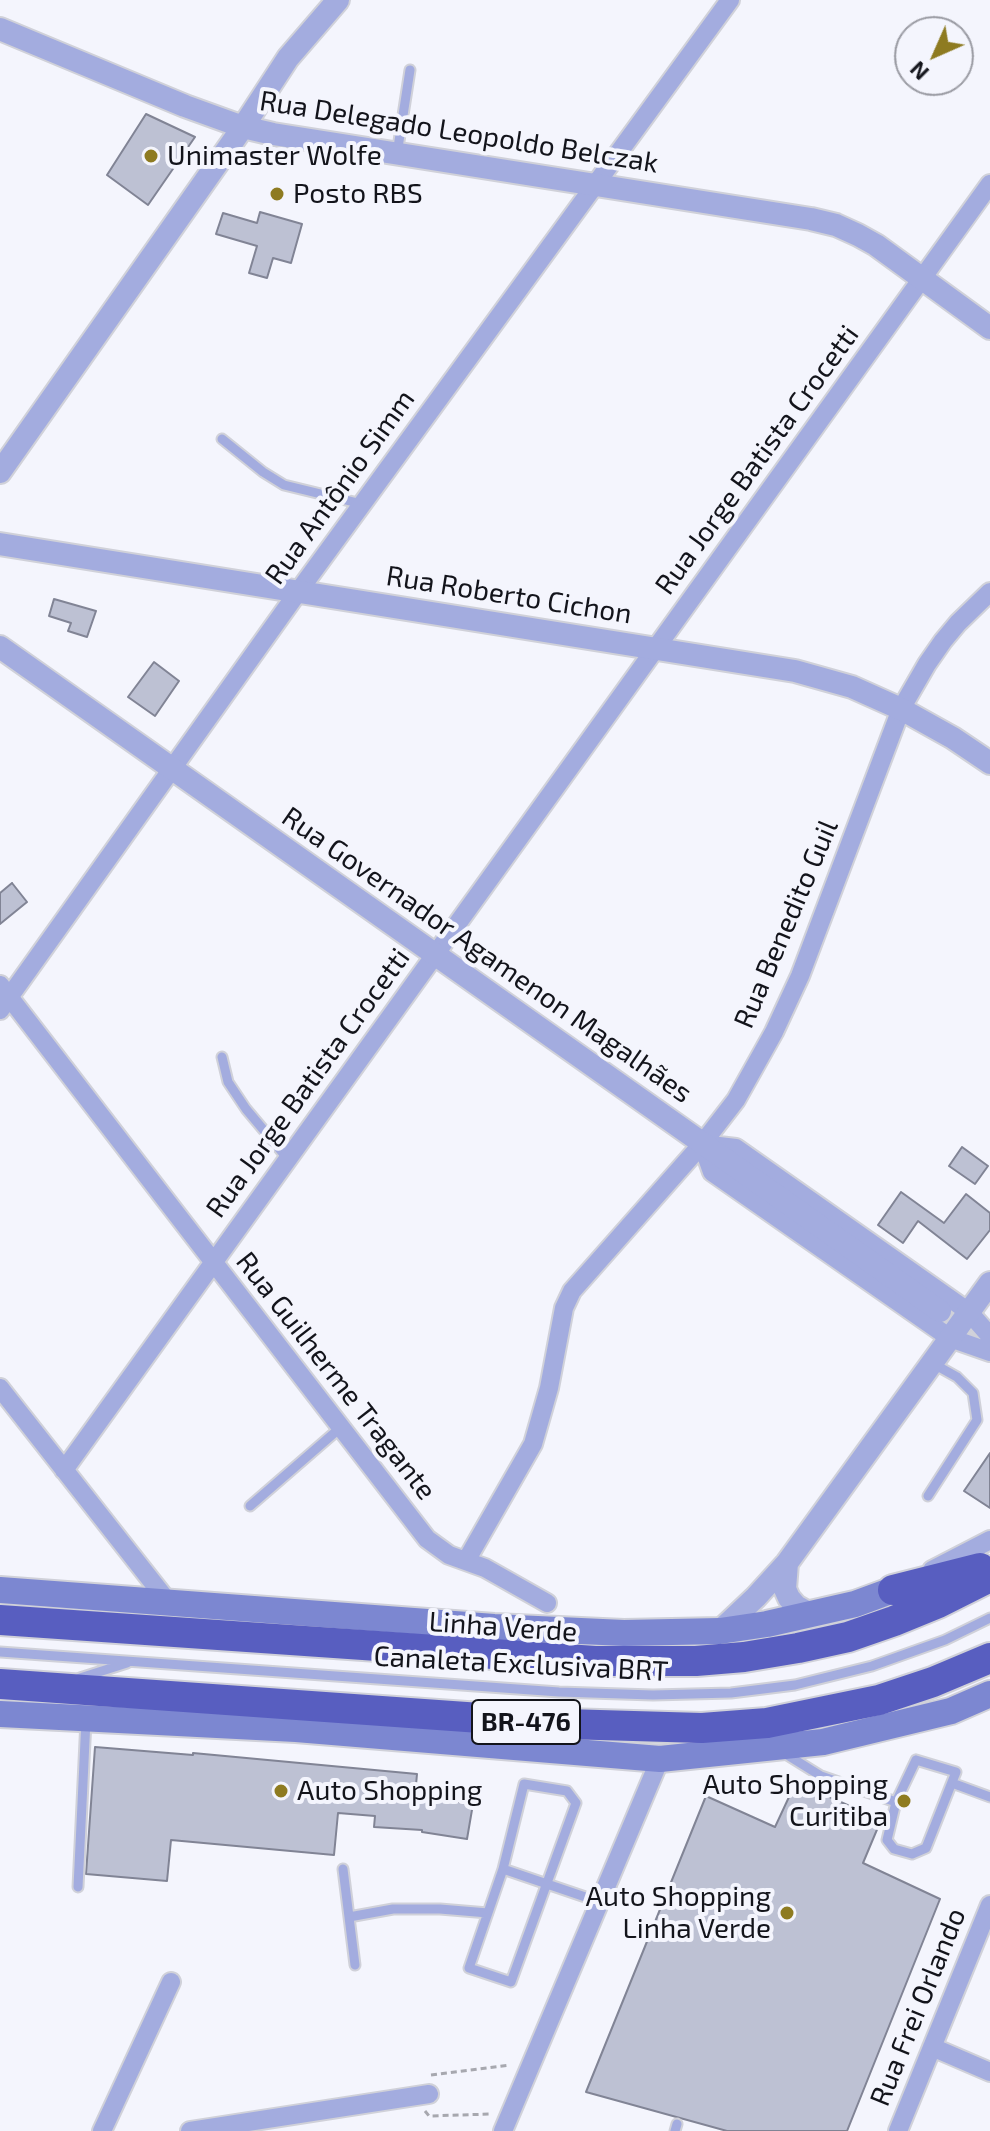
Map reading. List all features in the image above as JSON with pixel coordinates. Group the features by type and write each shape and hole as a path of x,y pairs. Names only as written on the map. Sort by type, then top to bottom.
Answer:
{"highway":[{"path":"893,1590 990,1565"},
{"name":"Linha Verde","path":"0,1620 595,1661 696,1661 744,1657 848,1637 923,1609 990,1577"},
{"name":"BR-476","path":"0,1684 565,1724 702,1728 767,1723 879,1700 990,1658"}],"main road":[{"name":"Linha Verde","path":"0,1590 562,1631 637,1633 720,1631 812,1615 893,1590"},
{"path":"0,1714 296,1729 660,1759 823,1742 951,1711 990,1694"},
{"path":"951,1711 990,1716"}],"street":[{"path":"0,472 243,127 288,58 338,0"},
{"name":"Rua Antônio Simm","path":"3,998 730,0"},
{"name":"Rua Delegado Leopoldo Belczak","path":"0,29 185,106 243,127 285,137 836,225 876,245 990,328"},
{"name":"Rua Jorge Batista Crocetti","path":"64,1470 990,184"},
{"name":"Rua Roberto Cichon","path":"0,544 795,671 852,687 901,709 990,763"},
{"name":"Rua Benedito Guil","path":"466,1561 533,1444 549,1388 564,1308 572,1291 702,1144 736,1100 794,990 901,709 943,641 990,592"},
{"name":"Rua Governador Agamenon Magalhães","path":"0,647 940,1311"},
{"name":"Rua Guilherme Tragante","path":"3,998 427,1539 449,1555 497,1574 547,1603"},
{"path":"990,1336 969,1312 736,1148 702,1144 712,1172 950,1338 990,1352"},
{"path":"720,1631 787,1563 990,1283"},
{"path":"0,1388 169,1603"},
{"name":"Linha Verde","path":"893,1590 990,1540"},
{"path":"787,1563 784,1577 789,1598 812,1615"},
{"path":"507,2122 660,1759"},
{"name":"Rua Frei Orlando","path":"898,2131 990,1905"},
{"path":"102,2131 171,1982"},
{"path":"932,2047 990,2072"},
{"path":"190,2131 425,2094"}],"lane":[{"path":"397,154 410,70"},
{"path":"222,439 284,485 362,504"},
{"path":"222,1057 228,1082 288,1159"},
{"path":"928,1496 977,1420 973,1393 957,1377 932,1363"},
{"path":"250,1506 340,1428"},
{"name":"Canaleta Exclusiva BRT","path":"0,1652 559,1692 653,1695 731,1693 795,1685 872,1666 945,1640 990,1618"},
{"name":"Canaleta Exclusiva BRT","path":"52,1687 134,1661"},
{"path":"78,1887 86,1717"},
{"path":"775,1747 821,1776 896,1802"},
{"path":"916,1760 956,1772 952,1783 926,1848 912,1854 894,1849 887,1840 896,1802 916,1760"},
{"path":"952,1783 990,1797"},
{"path":"524,1784 567,1791 576,1803 511,1982 469,1968 503,1869 524,1784"},
{"path":"343,1869 355,1965"},
{"path":"503,1869 600,1902"},
{"path":"349,1917 393,1909 488,1913"}],"path":[{"path":"507,2122 429,2116 423,2109 423,2076 533,2062"}],"building":[{"name":"Unimaster Wolfe","path":"146,114 195,137 148,205 107,175"},
{"path":"260,212 302,224 291,263 273,258 267,278 249,273 257,246 216,234 223,213 257,223"},
{"path":"54,599 96,611 87,637 68,631 71,623 49,616"},
{"path":"154,662 179,681 155,716 128,697"},
{"path":"12,883 27,902 0,924 0,893"},
{"path":"962,1147 988,1166 975,1184 949,1166"},
{"path":"901,1192 944,1223 966,1194 990,1213 990,1230 967,1259 918,1221 903,1243 878,1225"},
{"path":"990,1453 990,1508 964,1491"},
{"path":"95,1747 417,1774 415,1796 473,1804 467,1839 422,1830 374,1827 375,1816 338,1813 334,1855 171,1840 167,1881 86,1874"},
{"path":"796,1782 881,1820 863,1863 940,1899 847,2131 727,2131 586,2092 706,1796 775,1827"}],"tunnel":[{"path":"940,1311 990,1345"}],"place":[{"name":"Unimaster Wolfe","path":"151,156"},
{"name":"Posto RBS","path":"277,194"},
{"name":"Auto Shopping","path":"281,1791"},
{"name":"Auto Shopping Curitiba","path":"904,1801"},
{"name":"Auto Shopping Linha Verde","path":"787,1913"}]}
